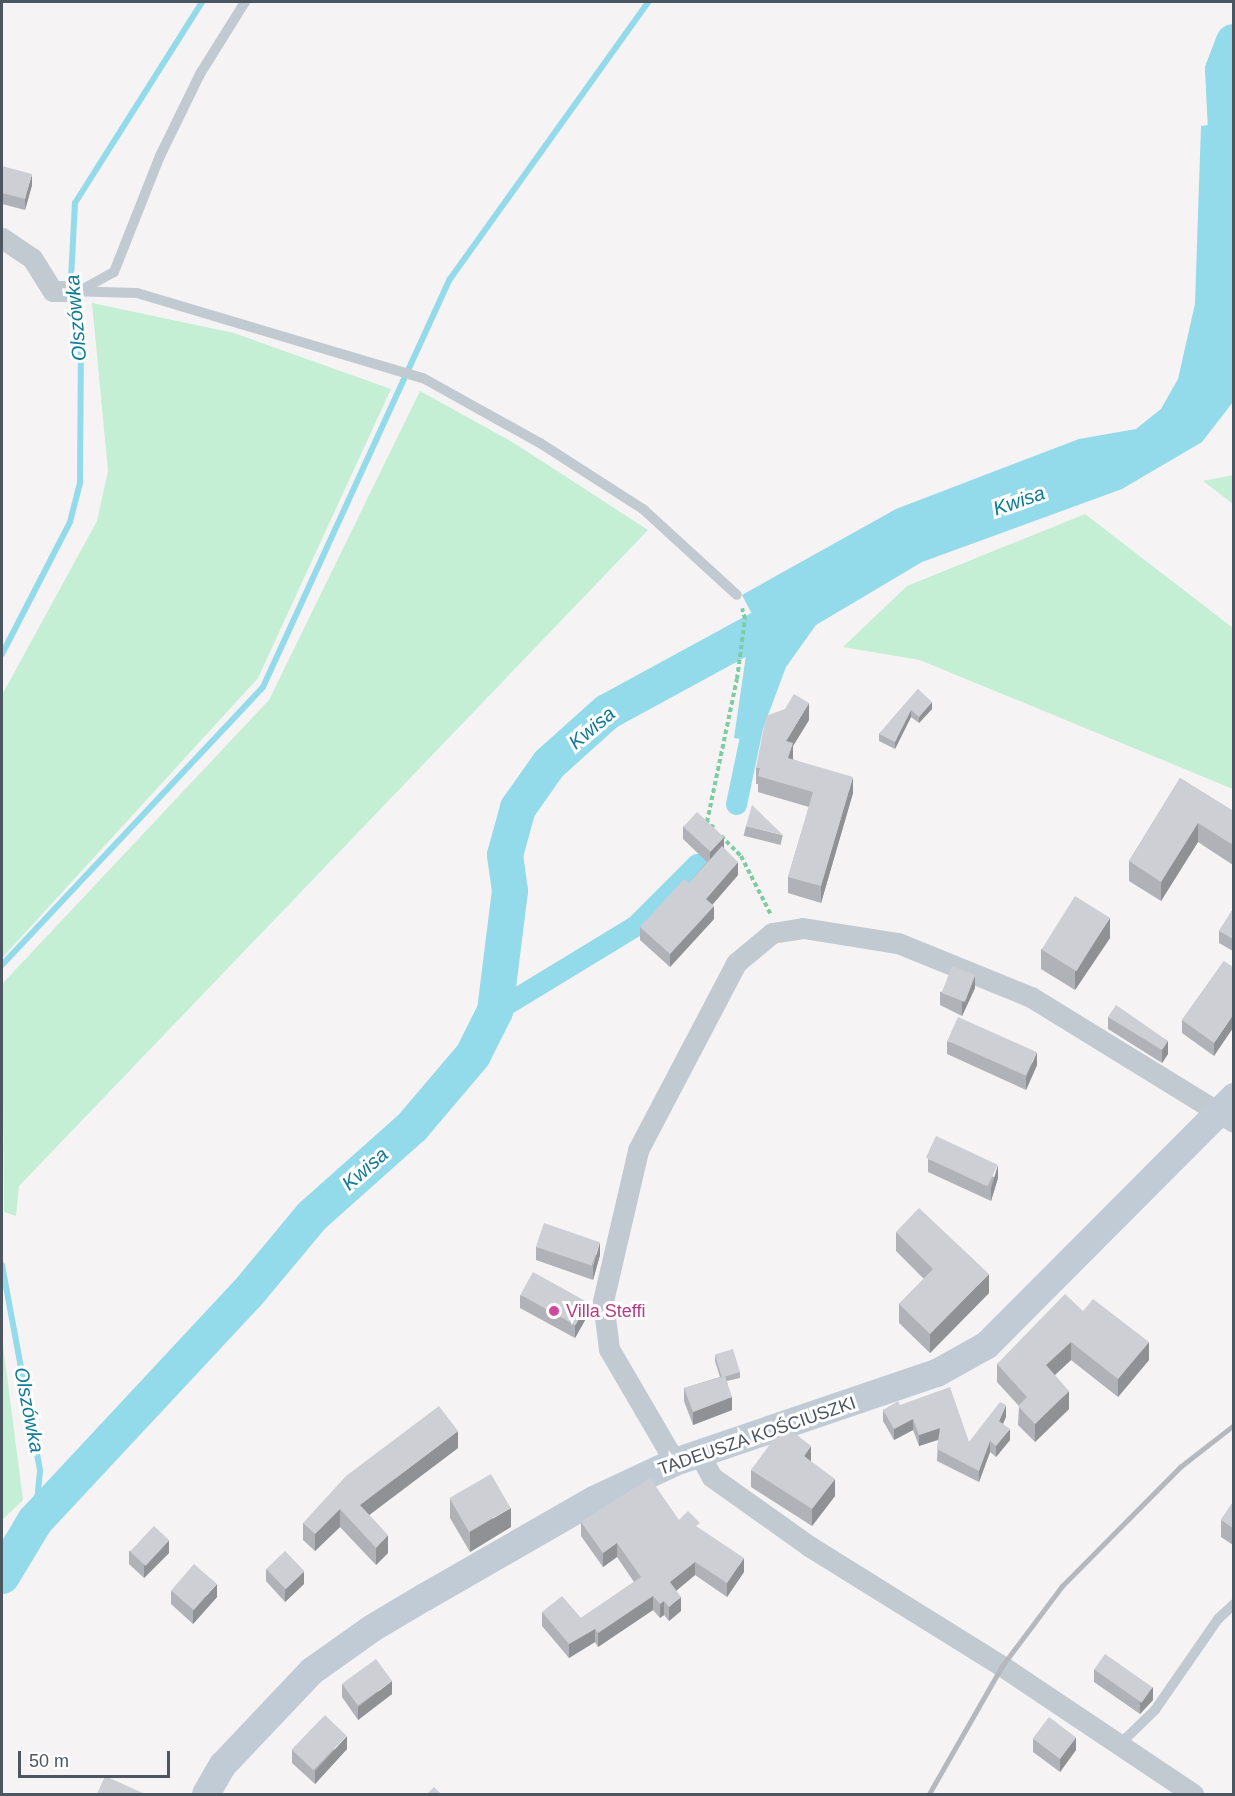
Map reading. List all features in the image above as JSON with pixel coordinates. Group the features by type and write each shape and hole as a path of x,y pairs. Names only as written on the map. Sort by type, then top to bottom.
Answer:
{"main road":[{"name":"TADEUSZA KOŚCIUSZKI","path":"206,1794 223,1765 286,1697 351,1642 586,1505 687,1457 937,1373 987,1345 1228,1110"}],"street":[{"path":"2,238 32,258 53,291 73,291"},
{"path":"1193,1794 1118,1746 1002,1666 809,1546 687,1457 609,1349 603,1301 638,1150 736,963 778,932 803,928 898,944 1020,993 1228,1110"}],"lane":[{"path":"73,291 114,272 160,156 200,74 245,2"},
{"path":"114,272 122,286 137,293 417,376 540,443 643,510 737,596"},
{"path":"73,291 137,293"},
{"path":"1118,1746 1155,1710 1218,1619 1233,1604"}],"path":[{"path":"737,596 745,619 726,738 708,822 741,856 778,932"}],"green space":[{"path":"92,303 234,333 391,389 258,678 2,958 2,695 97,521 108,471"},
{"path":"420,391 514,443 648,530 19,1186 16,1216 4,1212 2,984 269,700"},
{"path":"1233,475 1233,504 1203,481"},
{"path":"1085,514 1233,628 1233,789 920,660 843,647 907,586"},
{"path":"2,1337 23,1500 2,1520"}],"water":[{"path":"1233,122 1233,402 1202,442 1122,489 922,562 816,625 786,667 758,742 734,738 752,614 742,595 896,509 1079,439 1136,429 1161,409 1178,379 1195,304 1201,126"}],"building":[{"path":"2,166 32,174 25,199 2,193"},
{"path":"918,689 932,702 919,717 911,710 895,742 879,734"},
{"path":"794,694 809,703 786,741 793,743 788,758 853,777 821,886 788,877 813,792 758,776 760,768 756,768 766,716 785,709"},
{"path":"1180,778 1233,811 1233,845 1198,823 1161,882 1129,861"},
{"path":"752,805 783,835 746,826"},
{"path":"697,812 724,837 710,852 683,827"},
{"path":"722,846 738,862 706,899 714,906 670,954 640,927 684,879 689,883"},
{"path":"1075,896 1110,918 1076,971 1042,949"},
{"path":"1233,910 1233,939 1219,931"},
{"path":"1224,961 1233,967 1233,1015 1214,1043 1182,1020"},
{"path":"952,966 975,975 965,1002 942,993"},
{"path":"1116,1005 1168,1041 1162,1050 1108,1017"},
{"path":"958,1017 1037,1052 1026,1076 947,1041"},
{"path":"936,1136 998,1165 987,1186 926,1158"},
{"path":"919,1208 989,1274 930,1334 899,1304 933,1269 896,1232"},
{"path":"544,1223 600,1242 592,1266 536,1247"},
{"path":"533,1272 588,1303 575,1325 520,1295"},
{"path":"1065,1294 1083,1311 1093,1299 1149,1342 1118,1379 1071,1342 1046,1365 1069,1391 1035,1424 1018,1406 1027,1397 997,1364"},
{"path":"733,1349 740,1372 722,1378 715,1355"},
{"path":"725,1376 732,1397 693,1412 684,1388"},
{"path":"950,1387 969,1442 1000,1402 1006,1405 999,1421 1010,1429 996,1446 990,1441 979,1471 937,1449 940,1428 919,1435 913,1419 894,1429 883,1410 898,1401 900,1405"},
{"path":"439,1406 458,1431 360,1505 388,1535 376,1548 340,1509 315,1534 303,1523 346,1476"},
{"path":"784,1425 811,1446 804,1456 835,1479 812,1509 751,1470"},
{"path":"491,1474 510,1508 469,1532 449,1498"},
{"path":"650,1478 679,1520 688,1511 700,1523 696,1526 744,1558 727,1583 695,1562 670,1582 681,1597 669,1607 664,1601 660,1604 653,1596 598,1633 595,1629 569,1644 542,1612 562,1596 581,1618 641,1577 617,1543 603,1553 581,1522"},
{"path":"1233,1502 1233,1528 1221,1520"},
{"path":"154,1526 169,1540 145,1566 130,1552"},
{"path":"285,1551 304,1571 286,1589 266,1569"},
{"path":"194,1564 217,1584 194,1610 171,1590"},
{"path":"1105,1654 1153,1687 1142,1703 1094,1670"},
{"path":"376,1659 392,1681 358,1706 342,1684"},
{"path":"325,1715 347,1736 313,1770 292,1750"},
{"path":"1049,1717 1076,1737 1060,1759 1033,1739"},
{"path":"105,1776 145,1794 97,1794"},
{"path":"434,1787 441,1794 427,1794"}],"waterway":[{"name":"Olszówka","path":"2,654 70,522 80,483 81,349 71,279 75,203 202,2"},
{"path":"2,965 263,687 450,279 648,2"},
{"name":"Kwisa","path":"1228,171 1223,70 1234,42"},
{"name":"Kwisa","path":"2,1576 35,1521 247,1294 312,1216 412,1127 473,1055 495,1011 510,891 505,855 518,808 549,764 607,712 792,611"},
{"path":"736,804 755,713"},
{"path":"495,1011 635,926 697,864"},
{"name":"Olszówka","path":"2,1265 40,1471 35,1521"}],"railway":[{"path":"929,1794 1002,1666 1062,1586 1180,1467 1234,1425"}],"place":[{"name":"Villa Steffi","path":"554,1311"}]}
